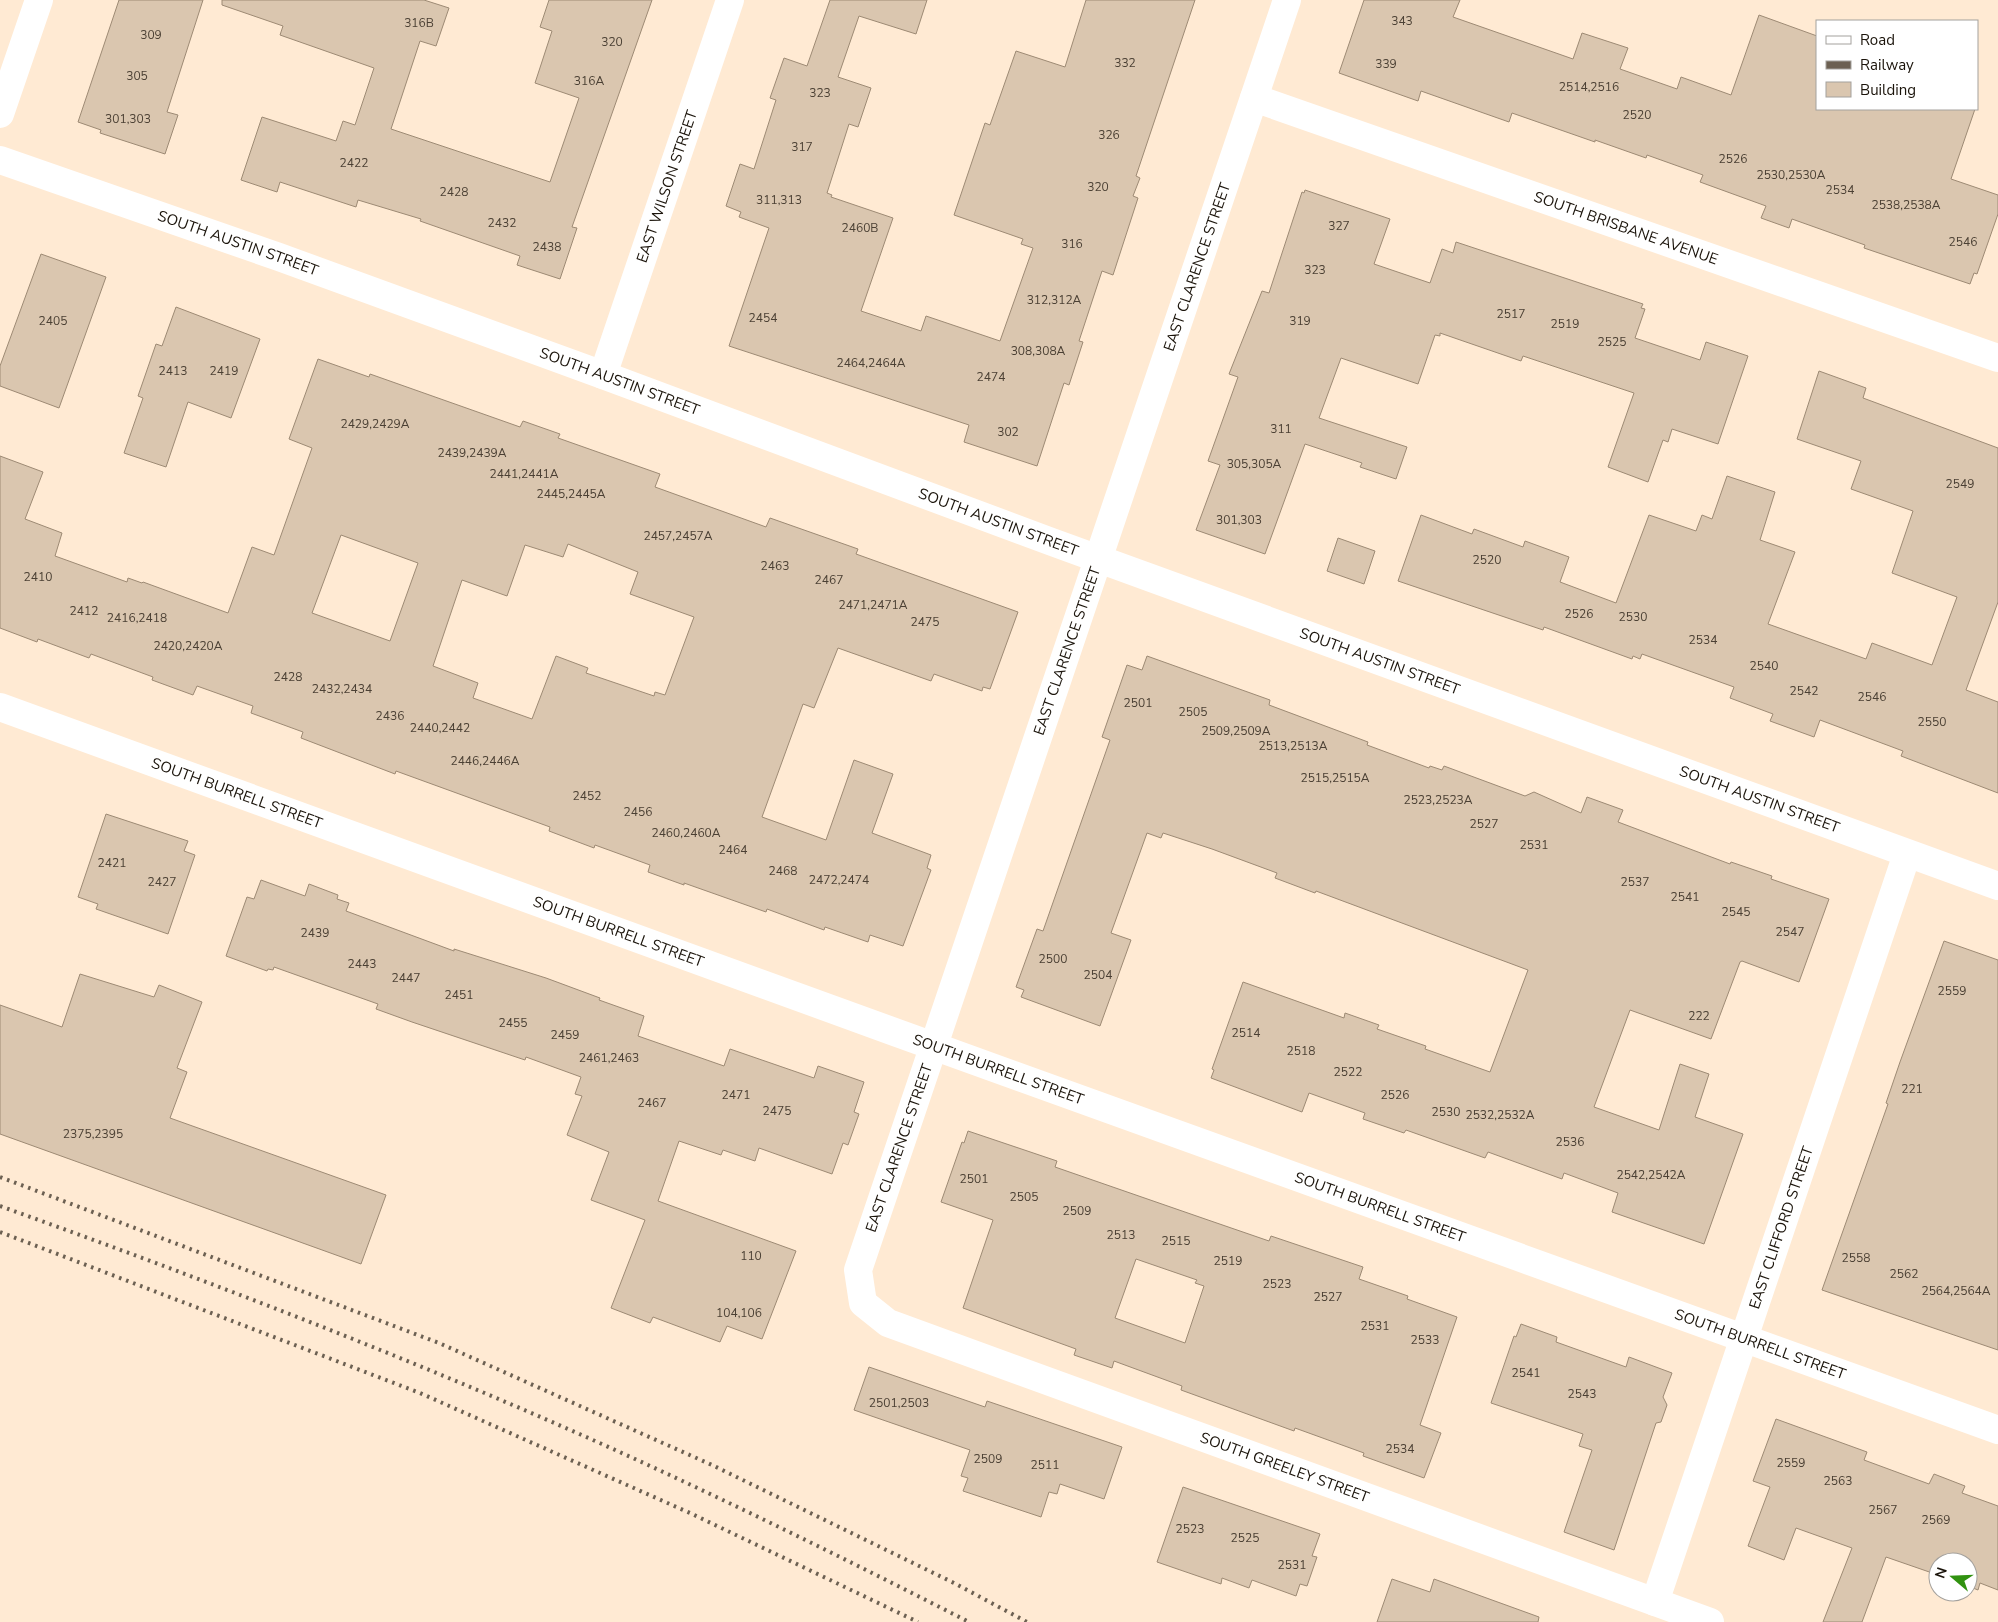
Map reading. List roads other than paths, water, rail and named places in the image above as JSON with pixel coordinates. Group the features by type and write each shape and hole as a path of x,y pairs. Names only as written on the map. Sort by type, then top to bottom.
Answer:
{"street":[{"path":"0,114 39,0"},
{"name":"EAST WILSON STREET","path":"603,374 730,0"},
{"name":"EAST CLARENCE STREET","path":"863,1303 858,1270 1287,0"},
{"name":"SOUTH BRISBANE AVENUE","path":"1254,98 1998,358"},
{"name":"SOUTH AUSTIN STREET","path":"0,160 278,257 603,374 1098,559 1998,886"},
{"name":"SOUTH BURRELL STREET","path":"0,707 1998,1430"},
{"name":"EAST CLIFFORD STREET","path":"1655,1602 1907,854"},
{"name":"SOUTH GREELEY STREET","path":"863,1303 888,1323 1710,1622"}],"railway":[{"path":"0,1177 439,1343 712,1465 954,1583 1027,1622"},
{"path":"0,1206 266,1305 398,1357 529,1412 640,1461 750,1513 969,1622"},
{"path":"0,1232 420,1393 690,1513 918,1622"}]}
